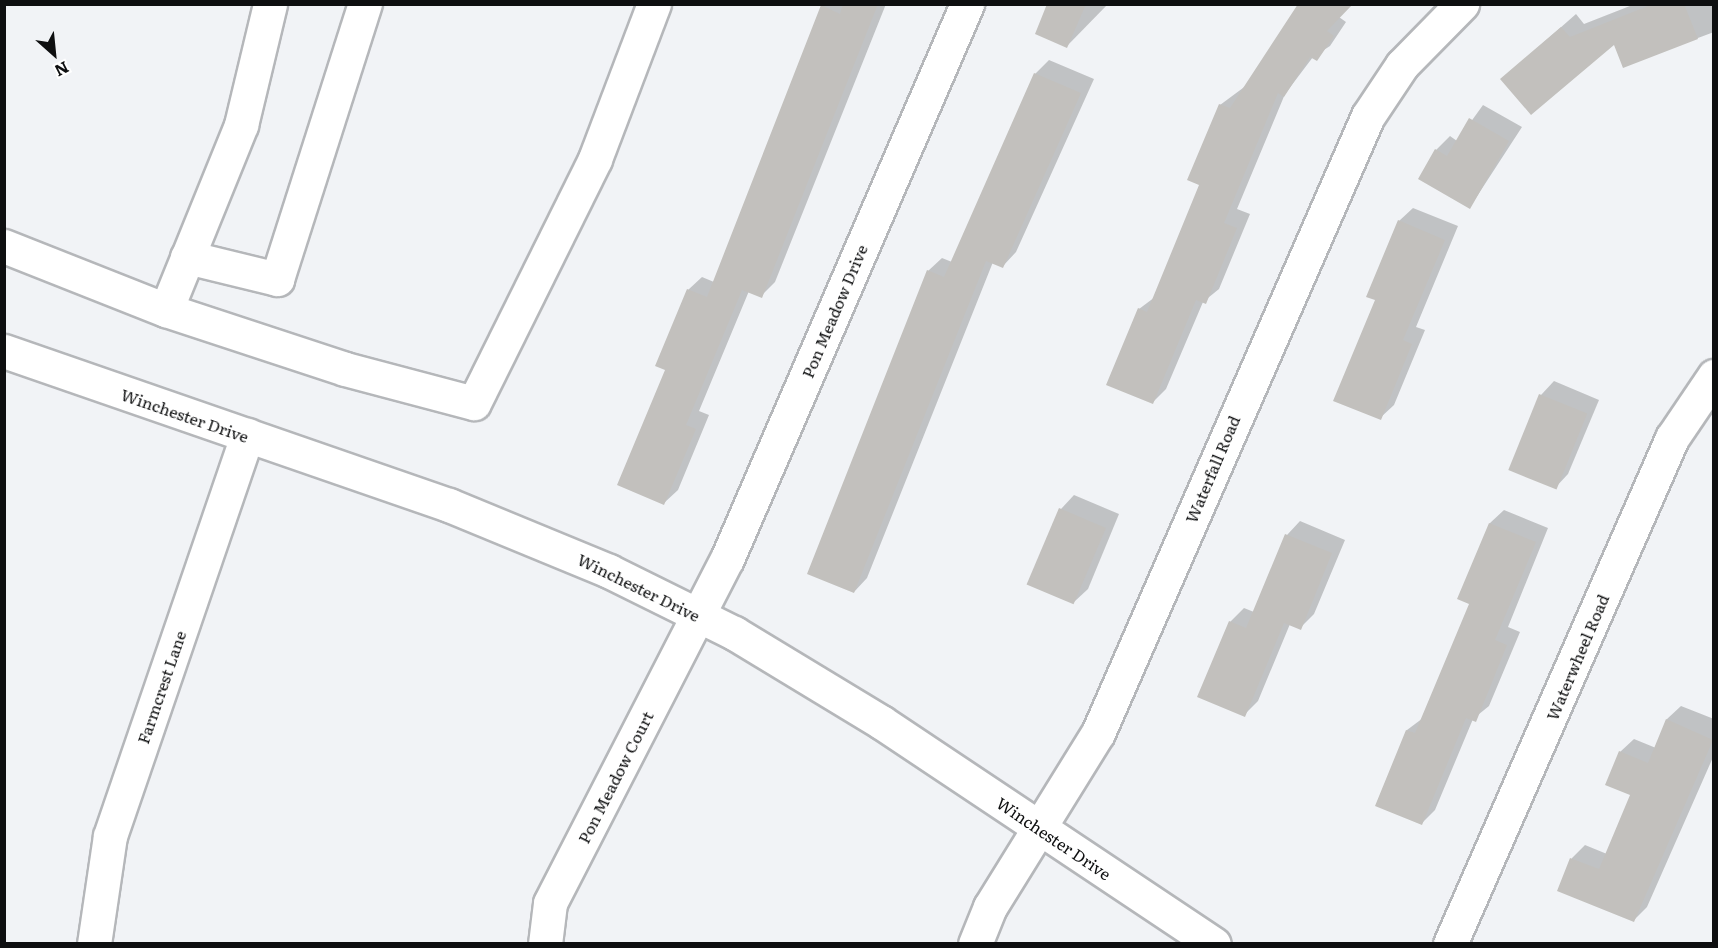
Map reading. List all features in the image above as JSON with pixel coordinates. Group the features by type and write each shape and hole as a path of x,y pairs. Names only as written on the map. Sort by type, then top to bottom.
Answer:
{"street":[{"path":"166,310 241,125 270,4"},
{"path":"188,257 277,279 365,4"},
{"path":"4,246 166,310 345,369 474,403 595,159 654,4"},
{"name":"Pon Meadow Drive","path":"698,615 967,4"},
{"name":"Waterfall Road","path":"975,944 990,907 1098,733 1363,126 1402,65 1462,4"},
{"name":"Winchester Drive","path":"4,351 518,531 698,615 881,722 1214,944"},
{"name":"Waterwheel Road","path":"1450,944 1672,438 1713,376"},
{"name":"Farmcrest Lane","path":"94,944 110,836 247,435"},
{"name":"Pon Meadow Court","path":"545,944 550,903 698,615"}],"building":[{"path":"843,4 878,4 762,298 742,290 686,425 696,429 664,505 617,485 665,370 655,366 687,289 707,297 821,5 840,14"},
{"path":"1047,4 1086,4 1067,48 1035,34"},
{"path":"1298,4 1353,4 1327,31 1334,36 1317,61 1310,57 1284,97 1278,93 1224,223 1237,228 1206,304 1196,300 1153,404 1106,385 1138,308 1147,312 1199,185 1187,180 1219,104 1230,108"},
{"path":"1653,4 1684,4 1698,39 1623,68 1614,45 1531,115 1500,79 1561,27 1570,37"},
{"path":"1034,73 1081,93 1003,268 986,261 854,593 807,574 927,270 944,277"},
{"path":"1469,118 1509,141 1470,209 1418,179 1435,149 1447,156"},
{"path":"1398,220 1445,240 1403,340 1412,344 1381,420 1333,401 1375,300 1366,297"},
{"path":"1539,394 1587,413 1556,490 1508,470"},
{"path":"1059,508 1106,528 1074,604 1027,584"},
{"path":"1489,523 1536,542 1495,640 1507,645 1476,722 1466,718 1422,825 1375,806 1406,730 1415,733 1469,604 1457,599"},
{"path":"1285,534 1332,553 1301,630 1284,623 1245,717 1197,697 1229,621 1246,628"},
{"path":"1666,719 1713,740 1634,922 1557,891 1570,858 1599,869 1630,795 1605,785 1619,751 1648,763"}]}
